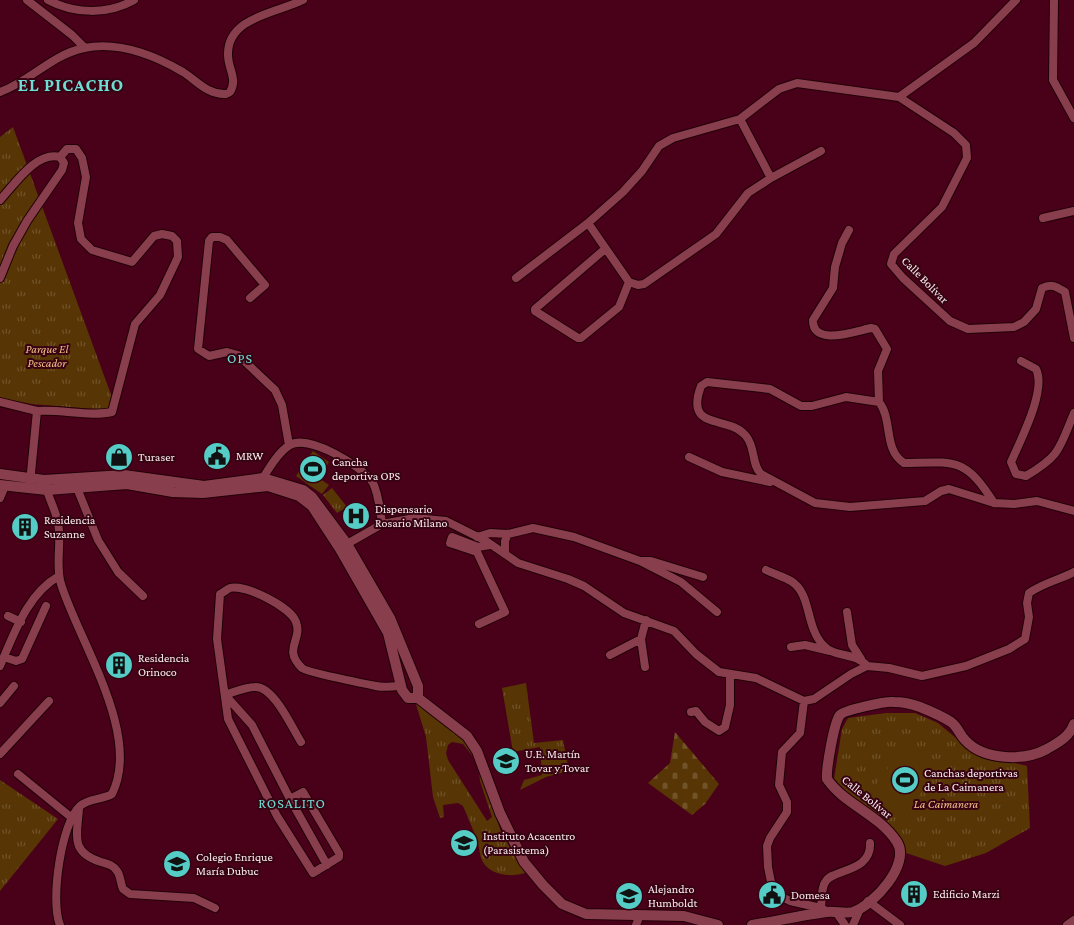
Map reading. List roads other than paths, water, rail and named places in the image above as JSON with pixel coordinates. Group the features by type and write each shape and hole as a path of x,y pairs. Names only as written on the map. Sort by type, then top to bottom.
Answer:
{"street":[{"path":"27,0 72,35 85,48"},
{"path":"48,0 71,10 88,11 106,9 134,0"},
{"path":"0,92 16,86 56,58 85,48 126,48 165,63 206,89 226,94 230,92 233,82 228,56 231,38 235,33 256,16 303,0"},
{"path":"516,278 588,223 623,192 642,171 659,146 673,138 740,119 779,89 797,82 899,97 974,43 1016,0"},
{"path":"1054,0 1052,80 1074,118"},
{"name":"Calle Bolívar","path":"899,97 954,133 966,145 967,158 938,214 894,254 891,264 950,322 968,328 1019,324 1036,309 1042,288 1049,285 1056,286 1065,292 1074,338"},
{"path":"740,119 771,178"},
{"path":"0,402 37,411 55,409 89,413 112,412 135,324 160,295 178,257 177,240 172,236 162,234 154,236 132,262 86,246 81,239 78,222 86,177 82,158 76,149 67,148 60,157"},
{"path":"588,223 629,282 638,285 644,284 716,234 748,193 771,178 821,151"},
{"path":"0,200 41,158 52,155 60,157 64,163 62,170 22,230 0,278"},
{"path":"1042,218 1074,211"},
{"path":"849,230 842,242 835,267 833,288 813,320 816,332 828,336 871,328 876,330 887,350 878,372 879,402 884,408 891,446 898,459 904,463 953,462 963,466 979,480 994,503"},
{"path":"250,298 265,285 227,240 220,236 212,237 209,241 198,349 209,356 232,352 243,358 274,390 282,405 289,445"},
{"path":"605,249 534,308 535,311 578,338 581,338 619,306 629,282"},
{"path":"1022,361 1036,369 1039,381 1024,436 1011,462 1016,474 1026,476 1053,458 1063,443 1074,413"},
{"path":"774,483 755,467 754,454 748,438 742,432 702,416 696,407 696,399 701,386 707,382 770,389 801,406 812,406 846,398 879,402"},
{"path":"30,484 37,411"},
{"path":"263,478 289,445 301,442 340,456 361,470 372,482 377,496 382,524"},
{"path":"689,457 722,472 774,483 815,503 850,507 925,501 941,491 949,489 994,503 1036,502 1074,511"},
{"path":"0,474 30,484"},
{"path":"46,485 124,475 204,486 263,478 303,490 312,497 347,544 390,618 416,682 419,691 418,698"},
{"path":"0,498 3,486 30,484 77,488 126,484 173,492 203,493 253,486 268,486 299,496 312,506 340,548 388,633 401,688 408,698 418,698 467,736 477,750 512,838 524,862 553,897 562,904 586,914 640,915 664,920 684,916 718,925"},
{"path":"46,485 58,523 60,583 112,709 119,744 118,777 112,794 103,799 86,802 79,807 72,818 58,871 57,916 60,925"},
{"path":"77,488 98,540 118,572 143,596"},
{"path":"347,544 382,524 415,518 432,518 446,521 532,569 568,579 584,586 624,613 674,631 719,672 730,676 756,678 804,701 814,699 866,665"},
{"path":"477,537 490,533 508,534 533,528 551,531 640,561 681,582 717,612"},
{"path":"505,554 505,542 508,534"},
{"path":"479,624 505,612 477,552 450,543 452,536 478,547 490,545"},
{"path":"640,561 651,561 703,577"},
{"path":"766,570 792,582 799,589 809,610 811,628 823,646 832,652"},
{"path":"791,647 805,645 854,657 866,665 922,676 966,666 1009,649 1025,639 1029,616 1027,603 1029,593 1038,586 1062,579 1074,572"},
{"path":"0,666 21,622 39,593 49,582 60,576"},
{"path":"290,799 303,792 339,853 339,857 313,872 277,816 228,719 217,639 220,594 230,588 243,589 286,609 296,621 297,633 292,648 294,659 304,670 378,687 401,688"},
{"path":"4,657 16,661 22,659 46,606"},
{"path":"847,612 852,645 866,665"},
{"path":"8,616 21,622"},
{"path":"645,667 641,639 646,620"},
{"path":"610,655 641,639"},
{"path":"691,712 696,711 705,722 719,731 725,727 730,705 730,676"},
{"path":"401,688 406,679 416,682"},
{"path":"0,704 14,686"},
{"path":"225,695 255,686 264,689 274,698 301,742"},
{"path":"225,695 252,725 327,865"},
{"path":"0,754 49,701"},
{"path":"804,701 800,733 782,752 779,785 786,802 787,812 767,846 767,860 772,887 780,896 790,901 828,911 850,913 860,909"},
{"name":"Calle Bolívar","path":"860,909 893,876 899,865 901,850 879,821 837,790 827,778 830,751 837,719 841,714 849,710 892,702 906,703 952,722 964,739 980,750 1020,757 1035,755 1059,742 1071,732 1074,724"},
{"path":"18,774 72,818"},
{"path":"79,807 77,842 79,850 90,858 112,865 119,873 123,889 137,896 194,898 215,908"},
{"path":"845,925 828,911 825,882 828,878 853,869 868,855 870,842"},
{"path":"868,901 900,925"},
{"path":"853,925 860,909"},
{"path":"752,925 828,911"},
{"path":"636,925 640,915"},
{"path":"1067,925 1074,920"}],"place":[{"name":"MRW","path":"217,456"},
{"name":"Turaser","path":"119,457"},
{"name":"Cancha deportiva OPS","path":"313,469"},
{"name":"Dispensario Rosario Milano","path":"356,516"},
{"name":"Residencia Suzanne","path":"25,527"},
{"name":"Residencia Orinoco","path":"119,665"},
{"name":"U.E. Martín Tovar y Tovar","path":"506,761"},
{"name":"Canchas deportivas de La Caimanera","path":"905,780"},
{"name":"Instituto Acacentro (Parasistema)","path":"464,843"},
{"name":"Colegio Enrique María Dubuc","path":"177,864"},
{"name":"Edificio Marzi","path":"914,894"},
{"name":"Domesa","path":"772,895"},
{"name":"Alejandro Humboldt","path":"629,896"}],"district":[{"name":"EL PICACHO","path":"71,85"},
{"name":"OPS","path":"240,358"},
{"name":"ROSALITO","path":"292,803"}],"park label":[{"name":"Parque El Pescador","path":"47,356"},
{"name":"La Caimanera","path":"946,804"}]}
